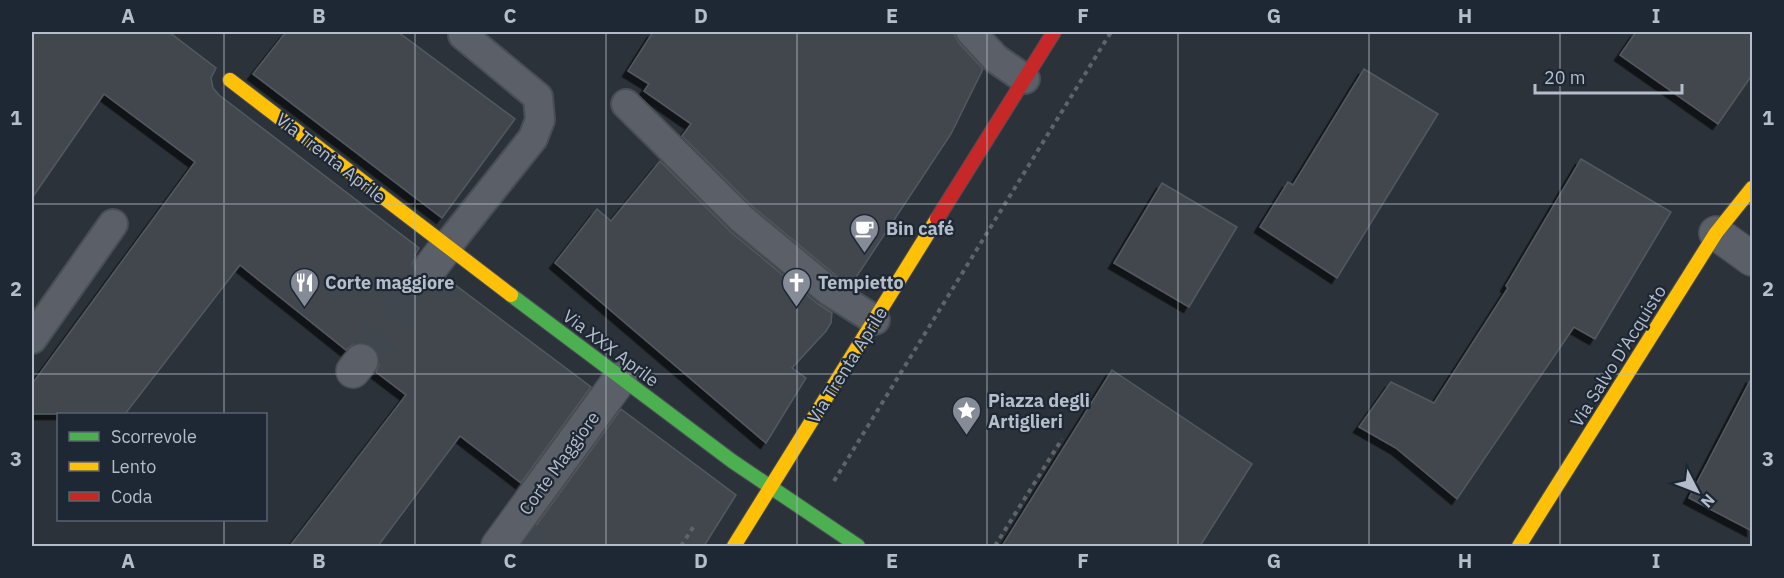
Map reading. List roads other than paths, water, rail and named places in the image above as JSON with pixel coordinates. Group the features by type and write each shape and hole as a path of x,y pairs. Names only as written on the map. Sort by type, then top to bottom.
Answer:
{"street":[{"name":"Via Trenta Aprile","path":"734,546 1054,32"},
{"name":"Via Trenta Aprile","path":"230,80 437,250"},
{"name":"Via Salvo D'Acquisto","path":"1519,546 1716,233 1752,188"},
{"path":"1716,233 1752,259"},
{"name":"Via XXX Aprile","path":"437,250 620,378 770,487"},
{"name":"Corte Maggiore","path":"498,546 620,378"},
{"path":"770,487 812,518 858,546"}],"lane":[{"path":"437,250 533,138 540,120 538,97 463,35 464,32"},
{"path":"971,32 996,58 1025,79"},
{"path":"626,104 742,219 829,291 875,320"},
{"path":"32,339 113,224"}],"tunnel":[{"path":"361,361 431,267"},
{"path":"511,529 539,546"}],"place":[{"name":"Bin café","path":"865,254"},
{"name":"Corte maggiore","path":"304,308"},
{"name":"Tempietto","path":"797,308"},
{"name":"Piazza degli Artiglieri","path":"967,436"}]}
